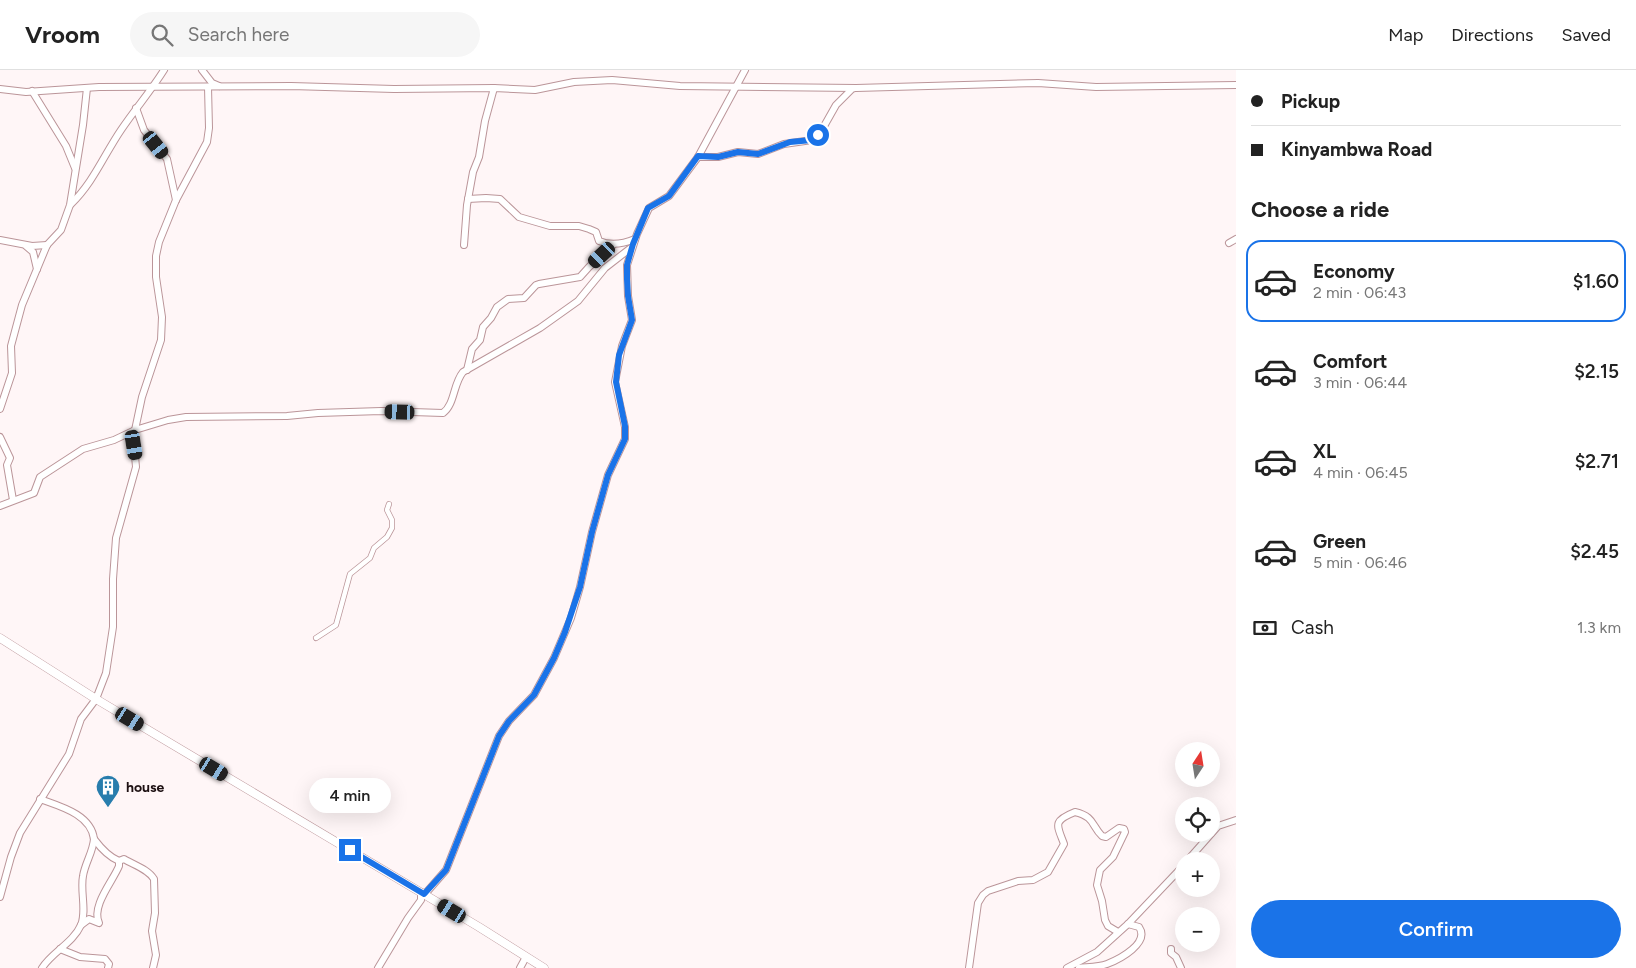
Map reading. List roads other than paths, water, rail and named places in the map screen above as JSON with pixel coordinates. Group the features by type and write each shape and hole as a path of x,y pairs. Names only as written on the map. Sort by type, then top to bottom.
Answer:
{"street":[{"path":"70,205 87,187 120,130 164,70"},
{"path":"202,70 212,83 220,87"},
{"path":"378,968 421,900 423,893 446,870 499,736 509,721 534,695 554,658 571,618 608,475 625,439 625,426 616,382 619,355 632,320 628,296 627,265 632,247 648,208 669,196 698,156 745,70"},
{"path":"0,90 32,91 154,86 291,86 535,90 574,82 612,80 680,86 856,88 1038,83 1102,87 1236,85"},
{"path":"0,897 15,844 40,799 69,754 81,719 96,699 109,663 113,628 115,547 136,467 135,430 142,397 161,340 162,323 156,277 156,256 159,242 176,200 208,138 208,87"},
{"path":"0,409 12,373 12,346 19,316 46,245 61,230 70,205 87,88"},
{"path":"464,245 468,199 473,172 479,157 485,121 494,88"},
{"path":"698,156 718,157 738,152 758,154 790,142 812,140 823,128 836,105 852,89 856,88"},
{"path":"32,91 66,146 76,172"},
{"path":"136,108 144,130 167,159 176,200"},
{"path":"468,199 500,199 519,217 550,226 589,228 596,232 600,241 613,245"},
{"path":"467,370 472,349 480,340 483,326 491,318 499,305 508,299 524,298 536,285 553,280 580,277 588,267 613,245 635,239"},
{"path":"1228,242 1236,239"},
{"path":"0,240 25,245 46,245"},
{"path":"25,245 33,252 37,269"},
{"path":"0,506 34,493 40,477 83,449 118,439 135,430 168,420 186,417 381,412 443,413 448,408 459,378 467,370 540,328 578,301 605,268 632,247"},
{"path":"0,437 10,458 6,465 13,500"},
{"path":"316,638 336,625 350,574 370,558 374,548 387,537 392,528 392,520 387,510 390,504"},
{"path":"0,638 96,699 423,893 544,968"},
{"path":"40,799 76,813 93,832 94,839 99,847 106,850 110,858 119,861 124,859 144,869 154,879 156,913 152,931 156,955 153,968"},
{"path":"969,968 978,903 983,895 988,890 1011,883 1037,879 1048,872 1064,844 1058,829 1058,821 1075,812 1083,814 1094,821 1102,836 1106,837 1119,828 1124,829 1125,832 1114,857 1100,870 1097,885 1105,920 1108,926 1118,932"},
{"path":"1195,852 1218,826 1236,820"},
{"path":"81,926 83,876 94,839"},
{"path":"42,968 89,919 100,923 97,918 102,896 106,886 118,869 119,861"},
{"path":"1067,968 1097,952 1128,924 1175,874"},
{"path":"1079,968 1106,965 1138,945 1142,939 1142,930 1139,926 1128,924"},
{"path":"60,949 80,957 105,959 108,968"},
{"path":"1171,950 1181,968"},
{"path":"520,968 526,957"}],"place":[{"name":"house","path":"108,808"}]}
